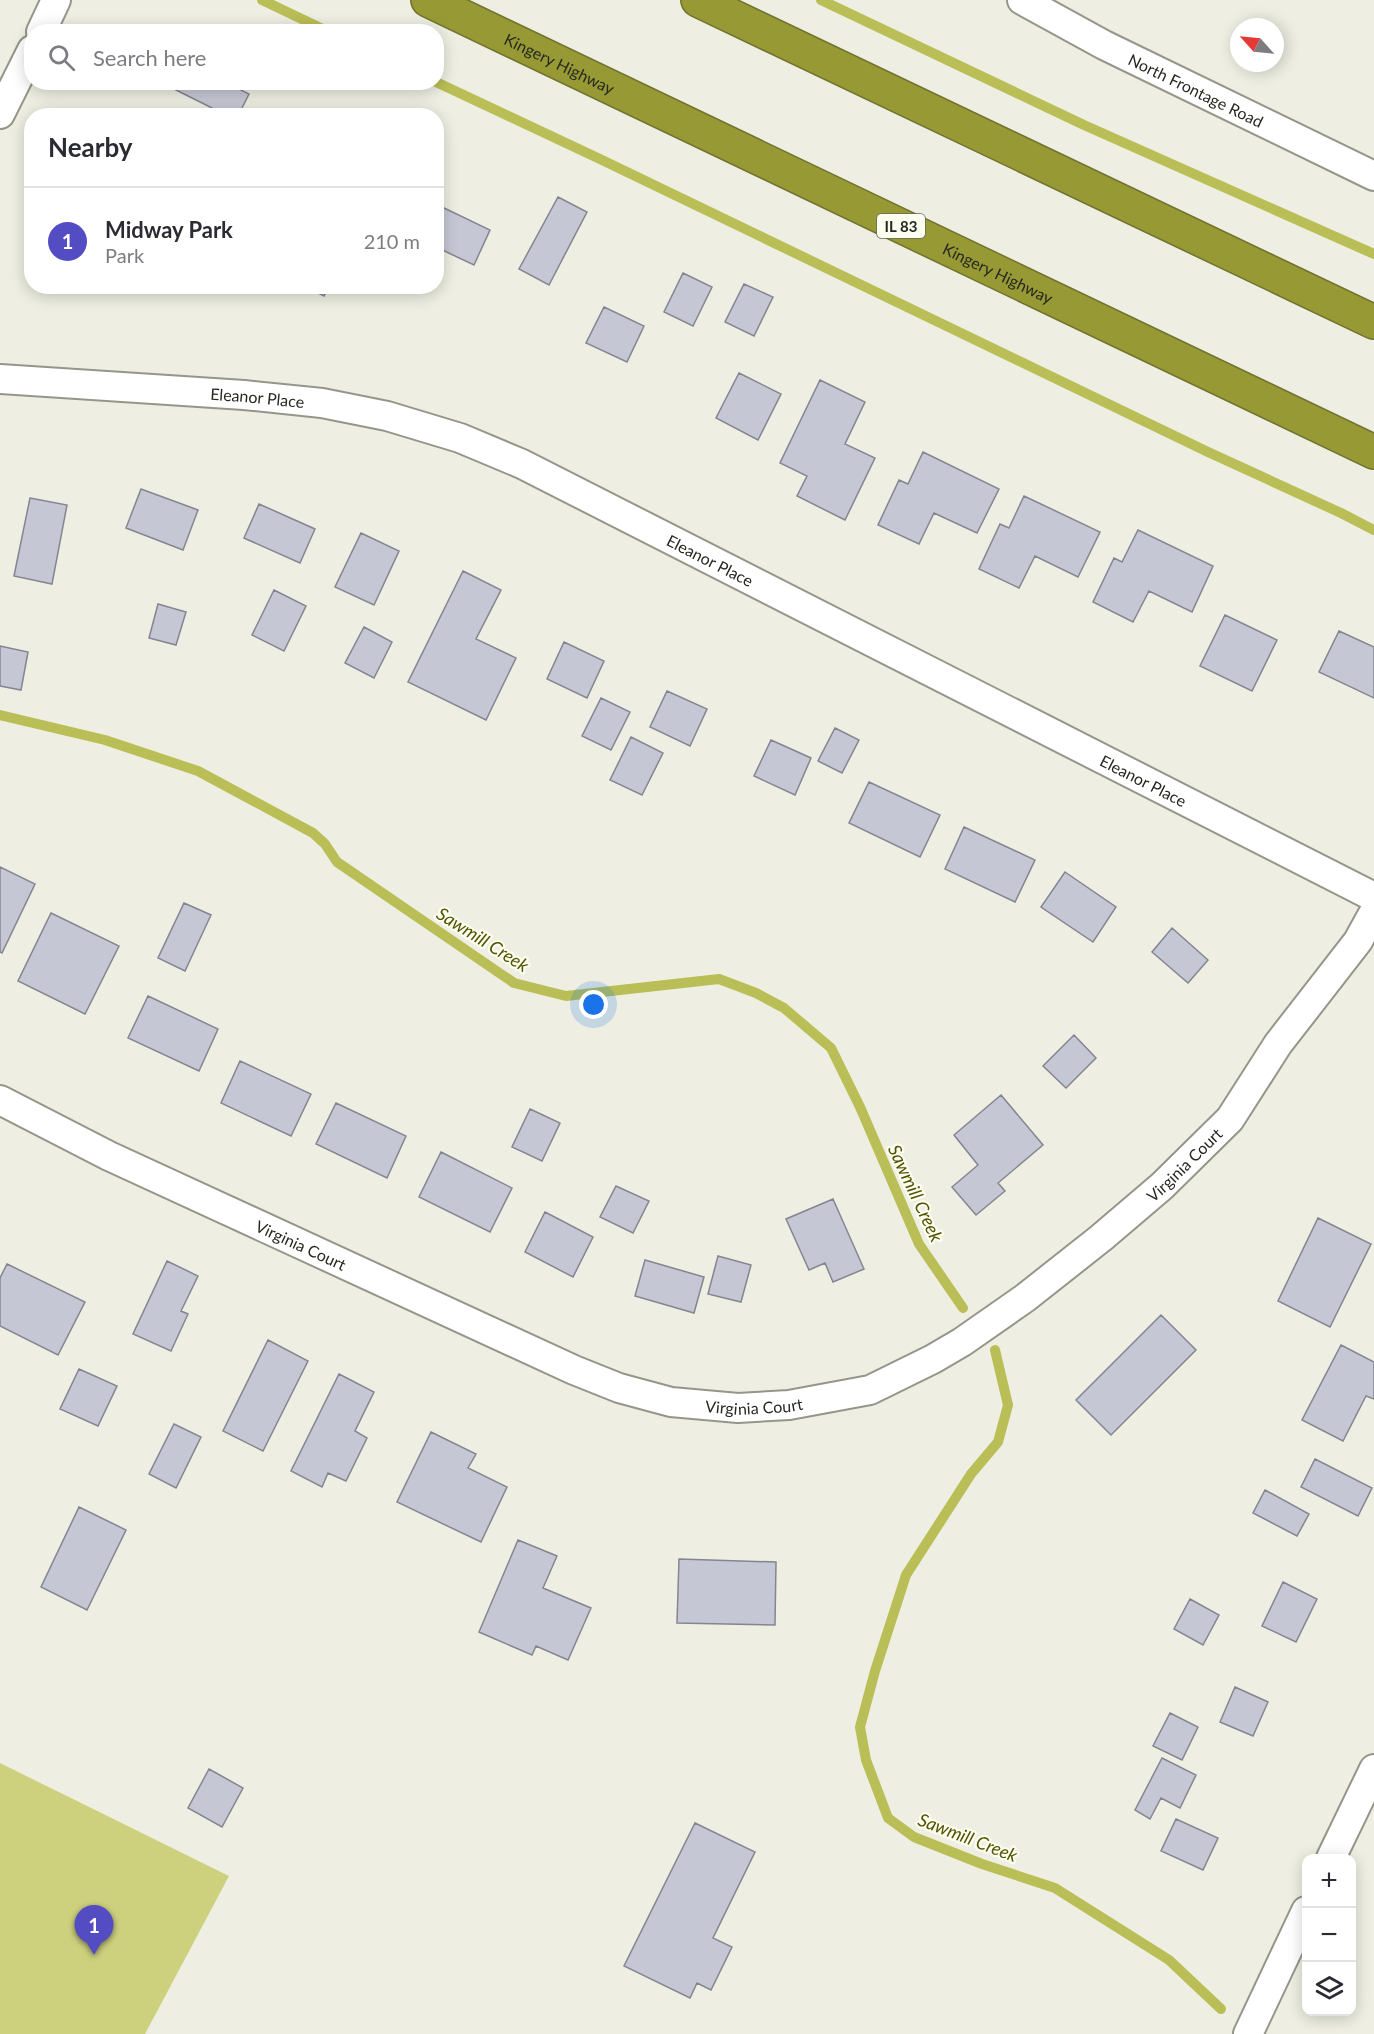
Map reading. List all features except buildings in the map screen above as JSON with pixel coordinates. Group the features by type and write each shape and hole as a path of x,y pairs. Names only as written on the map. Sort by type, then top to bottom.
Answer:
{"highway":[{"name":"Kingery Highway","path":"428,0 1374,452"},
{"path":"698,0 1374,322"}],"street":[{"path":"45,24 56,0"},
{"name":"North Frontage Road","path":"1022,0 1104,45 1374,176"},
{"path":"0,114 24,66"},
{"name":"Eleanor Place","path":"0,379 244,395 322,403 387,416 460,438 522,464 1374,897"},
{"name":"Virginia Court","path":"0,1100 109,1156 566,1366 619,1388 671,1402 709,1407 789,1405 870,1390 933,1359 962,1342 1025,1298 1101,1238 1162,1186 1230,1119 1278,1044 1358,941 1374,912"},
{"path":"1333,1854 1374,1769"},
{"path":"1248,2034 1302,1919"}],"green space":[{"path":"0,1763 229,1876 145,2034 0,2034"}],"waterway":[{"path":"262,0 312,24"},
{"path":"821,0 1084,125 1374,254"},
{"path":"444,86 1374,530"},
{"name":"Sawmill Creek","path":"0,715 105,740 198,771 313,833 325,844 337,862 514,983 566,996 719,979 756,993 784,1008 831,1048 860,1107 919,1244 963,1308"},
{"name":"Sawmill Creek","path":"995,1350 1008,1405 998,1442 971,1474 906,1575 875,1671 860,1727 866,1760 888,1818 914,1837 982,1864 1055,1888 1169,1960 1221,2009"}],"place":[{"name":"Midway Park","path":"94,1955"}]}
